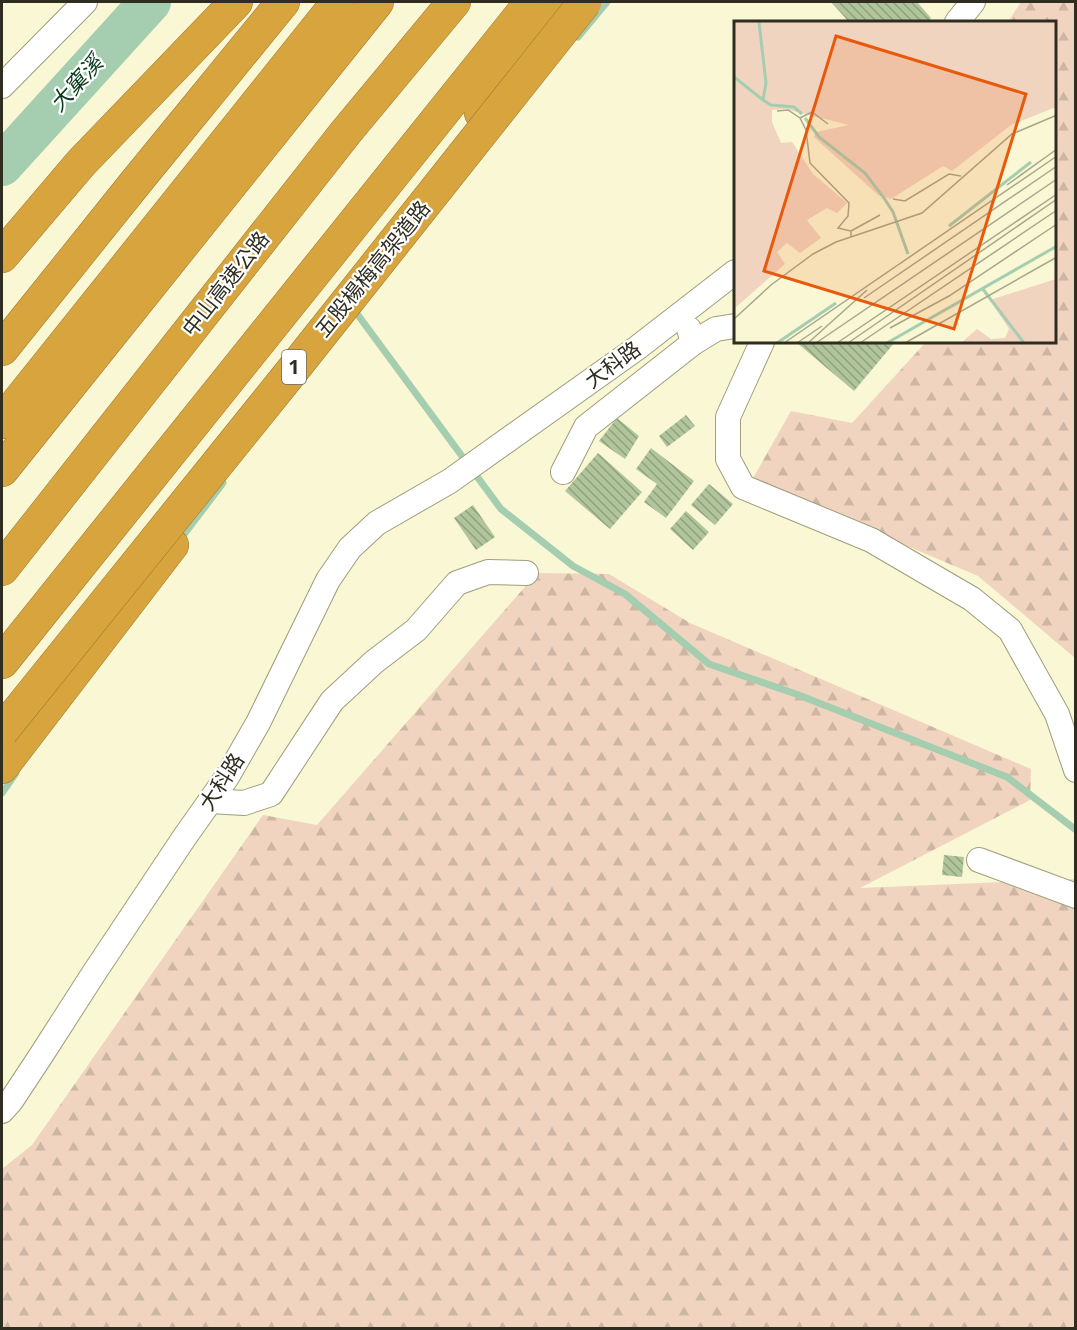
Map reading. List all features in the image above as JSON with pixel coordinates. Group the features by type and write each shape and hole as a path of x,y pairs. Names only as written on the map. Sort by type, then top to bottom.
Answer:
{"highway":[{"path":"2,256 81,163 237,2"},
{"path":"2,349 283,2"},
{"path":"2,470 377,2"},
{"name":"中山高速公路","path":"2,568 346,132 454,2"},
{"path":"2,662 532,2"},
{"path":"2,767 329,342 508,72 549,2"},
{"name":"五股楊梅高架道路","path":"2,731 585,2"},
{"path":"2,422 335,5"}],"street":[{"path":"2,86 85,2"},
{"path":"958,21 973,2"},
{"name":"大科路","path":"2,1112 227,777 258,723 328,580 350,548 377,524 456,476 637,348 734,273"},
{"path":"683,312 693,343"},
{"path":"563,472 586,427 693,343 716,329 734,326"},
{"path":"761,344 728,417 728,459 743,487 871,540 972,599 1010,630 1057,714 1076,770"},
{"path":"210,801 244,803 271,794 332,701 374,662 417,630 457,583 488,572 526,573"},
{"path":"979,860 1076,896"}],"green space":[{"path":"1021,2 1075,2 1075,658 978,576 752,480 791,411 852,423 924,344 1056,344 1056,21 1009,21"},
{"path":"537,573 609,574 690,623 1031,769 1030,800 860,888 1075,879 1075,1328 2,1328 2,1169 32,1145 263,815 317,825"}],"building":[{"path":"831,2 917,2 931,18 930,21 848,21"},
{"path":"798,344 893,344 854,391"},
{"path":"686,415 695,426 667,447 659,436"},
{"path":"617,418 639,436 625,459 599,441"},
{"path":"651,448 694,481 666,518 644,502 657,484 636,469"},
{"path":"598,453 642,492 610,529 565,491"},
{"path":"709,484 733,504 715,525 691,505"},
{"path":"473,505 495,537 476,550 454,518"},
{"path":"686,511 709,532 693,550 670,529"},
{"path":"944,855 964,857 962,877 942,875"}],"waterway":[{"name":"大窠溪","path":"2,165 150,2"},
{"path":"578,37 607,2"},
{"path":"352,314 355,311 501,509 573,566 625,594 709,664 796,694 1007,777 1076,830"},
{"path":"179,541 223,483"},
{"path":"2,793 16,773"}]}
